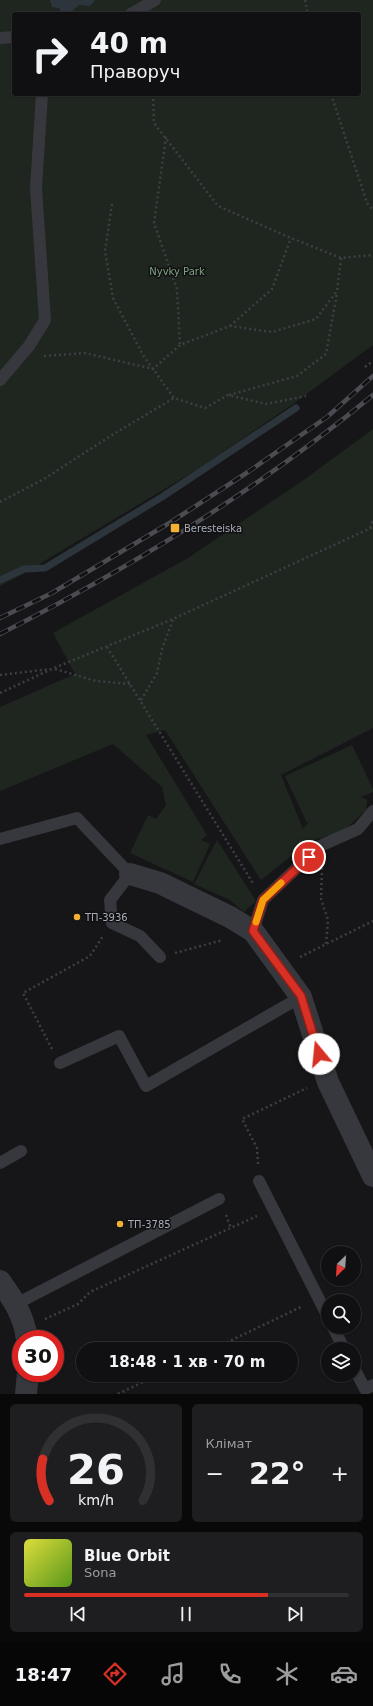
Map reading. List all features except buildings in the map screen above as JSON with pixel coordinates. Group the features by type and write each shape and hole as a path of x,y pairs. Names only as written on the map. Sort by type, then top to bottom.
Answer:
{"street":[{"path":"130,874 160,883 230,917 253,931 301,996 328,1082 373,1176"},
{"path":"0,1281 16,1304 25,1330"},
{"path":"26,1394 27,1382"}],"lane":[{"path":"134,12 155,0"},
{"path":"0,38 12,37"},
{"path":"0,380 29,346 45,320 36,188 42,96"},
{"path":"253,931 263,900 320,846 358,829 373,811"},
{"path":"0,839 77,818 130,874 110,900 112,923 140,936 160,957"},
{"path":"60,1063 119,1036 146,1086 301,996"},
{"path":"0,1163 21,1151"},
{"path":"259,1181 321,1303"},
{"path":"16,1304 219,1199"},
{"path":"361,1378 369,1389"}],"path":[{"path":"305,0 308,12"},
{"path":"153,96 154,123 218,206 341,258 373,255"},
{"path":"331,96 367,203 373,210"},
{"path":"166,137 154,223 177,288 180,345"},
{"path":"112,204 105,250 113,298 143,355 174,398 205,408 228,395 297,376 326,354 341,258"},
{"path":"153,369 180,345 230,326 272,289 292,238"},
{"path":"230,326 272,332 316,319 337,291"},
{"path":"40,356 85,353 153,369"},
{"path":"365,367 373,361"},
{"path":"228,395 266,404 306,396"},
{"path":"0,502 44,479 112,435 174,398"},
{"path":"369,529 373,519"},
{"path":"0,693 54,668 173,620 373,527"},
{"path":"141,700 157,673 162,649 173,620"},
{"path":"107,647 248,875"},
{"path":"0,675 54,668 96,681 130,684"},
{"path":"320,846 322,868 320,900 328,920 326,944"},
{"path":"279,967 373,921"},
{"path":"60,1063 22,993 90,956 112,923"},
{"path":"160,957 253,931"},
{"path":"257,1148 242,1119 311,1086"},
{"path":"30,1330 41,1321 78,1304 90,1292 258,1215 261,1222"},
{"path":"228,1342 304,1306"},
{"path":"118,1394 143,1382"}],"green space":[{"name":"Nyvky Park","path":"0,0 373,0 373,345 293,404 198,469 21,575 0,586"},
{"path":"373,429 373,728 281,775 303,829 309,822 307,823 285,776 352,745 373,789 373,792 361,797 367,800 366,810 342,832 310,841 261,880 165,730 146,735 207,835 201,840 210,844 193,882 130,853 148,815 156,819 166,805 162,787 113,744 0,791 0,707 75,674 53,633 188,558 305,479"},
{"path":"217,840 256,901 244,912 230,900 194,884"}],"shaded area":[{"path":"50,0 95,0 90,6 79,5 72,11 61,12 59,8 52,7"}],"waterway":[{"path":"0,580 24,569 45,568 162,497 296,408"}],"railway":[{"path":"0,618 52,593 171,522 248,472 327,417 373,376"},
{"path":"0,634 98,582 193,525 285,463 330,430 373,395"}],"slow traffic":[{"path":"256,922 263,900 281,883"}],"place":[{"name":"Beresteiska","path":"175,528"},
{"name":"ТП-3936","path":"77,917"},
{"name":"ТП-3785","path":"120,1224"}],"route":[{"path":"309,857 263,900 253,931 301,996 319,1054"}]}
